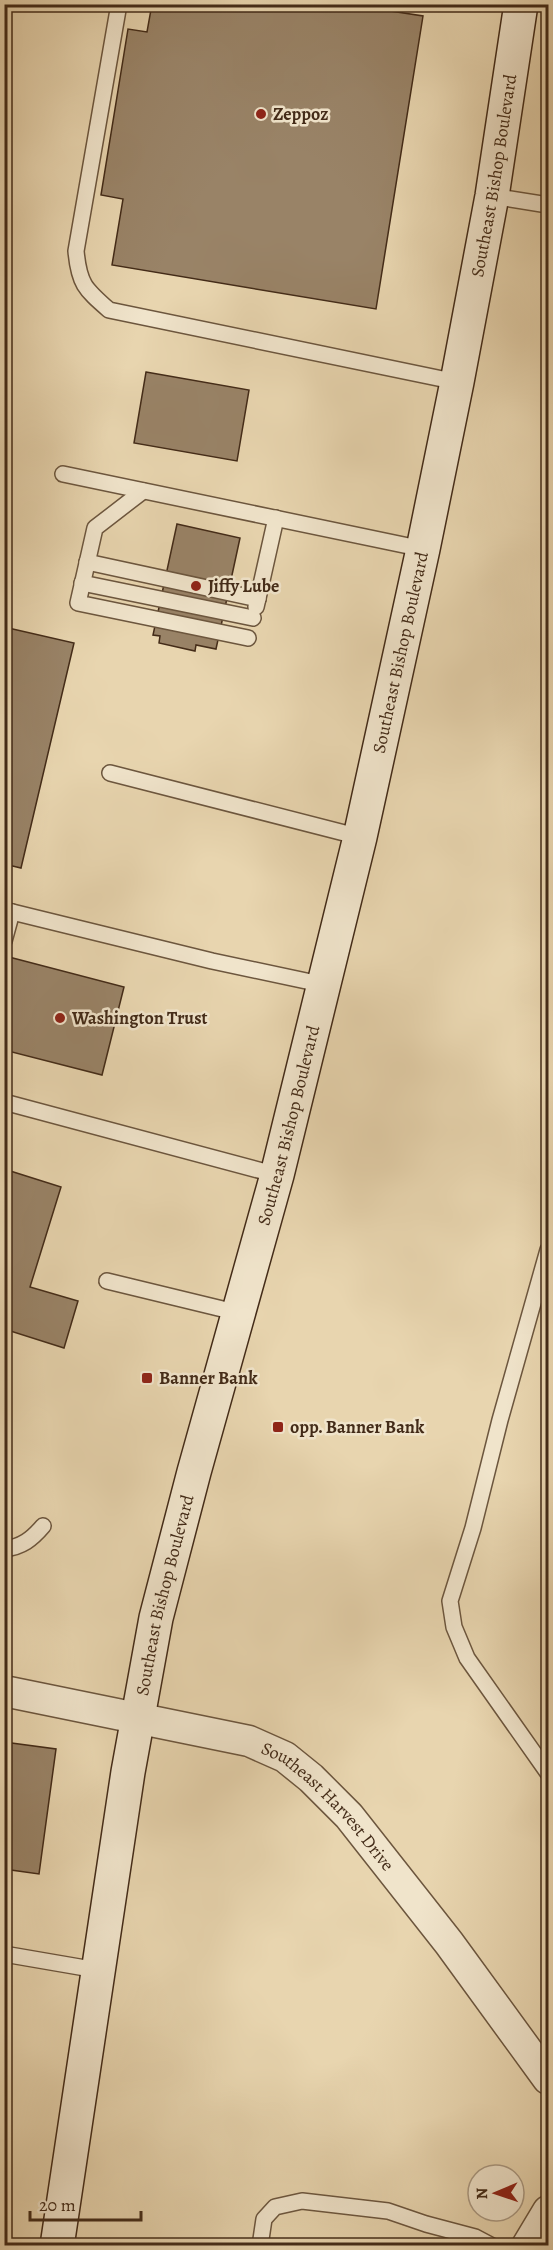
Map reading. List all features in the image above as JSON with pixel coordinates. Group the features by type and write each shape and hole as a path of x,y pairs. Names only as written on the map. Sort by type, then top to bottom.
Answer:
{"street":[{"name":"Southeast Bishop Boulevard","path":"57,2246 97,1970 137,1718 156,1618 194,1472 277,1175 360,837 457,382 492,196 521,4"},
{"name":"Southeast Harvest Drive","path":"4,1691 249,1741 285,1757 311,1778 349,1816 449,1943 549,2079"},
{"path":"527,2246 549,2211"}],"lane":[{"path":"119,4 76,251 78,274 87,291 109,310 457,382"},
{"path":"492,196 549,205"},
{"path":"63,474 423,549"},
{"path":"143,491 94,528 78,603 247,644 276,518"},
{"path":"87,562 258,598"},
{"path":"82,583 253,618"},
{"path":"110,773 360,837"},
{"path":"4,941 8,911 212,961 325,985"},
{"path":"4,1102 277,1175"},
{"path":"549,1250 500,1420 473,1528 450,1601 454,1626 467,1658 549,1773"},
{"path":"107,1281 239,1313"},
{"path":"4,1549 15,1548 32,1539 43,1526"},
{"path":"4,1954 97,1970"},
{"path":"260,2246 264,2219 275,2207 302,2201 388,2211 475,2237 492,2246"}],"building":[{"name":"Zeppoz","path":"152,4 368,4 371,8 423,16 376,309 112,265 123,199 101,195 128,29 147,32"},
{"path":"146,372 249,390 237,461 134,443"},
{"name":"Jiffy Lube","path":"177,524 240,538 216,649 196,645 195,651 159,643 160,636 153,635"},
{"path":"4,627 74,643 21,868 4,864"},
{"name":"Washington Trust","path":"9,957 124,987 102,1075 4,1050 4,974"},
{"path":"4,1169 61,1187 30,1287 78,1301 64,1348 4,1329"},
{"path":"4,1742 56,1749 39,1874 4,1869"}],"place":[{"name":"Zeppoz","path":"261,114"},
{"name":"Jiffy Lube","path":"196,586"},
{"name":"Washington Trust","path":"60,1018"},
{"name":"Banner Bank","path":"147,1378"},
{"name":"opp. Banner Bank","path":"278,1427"}]}
